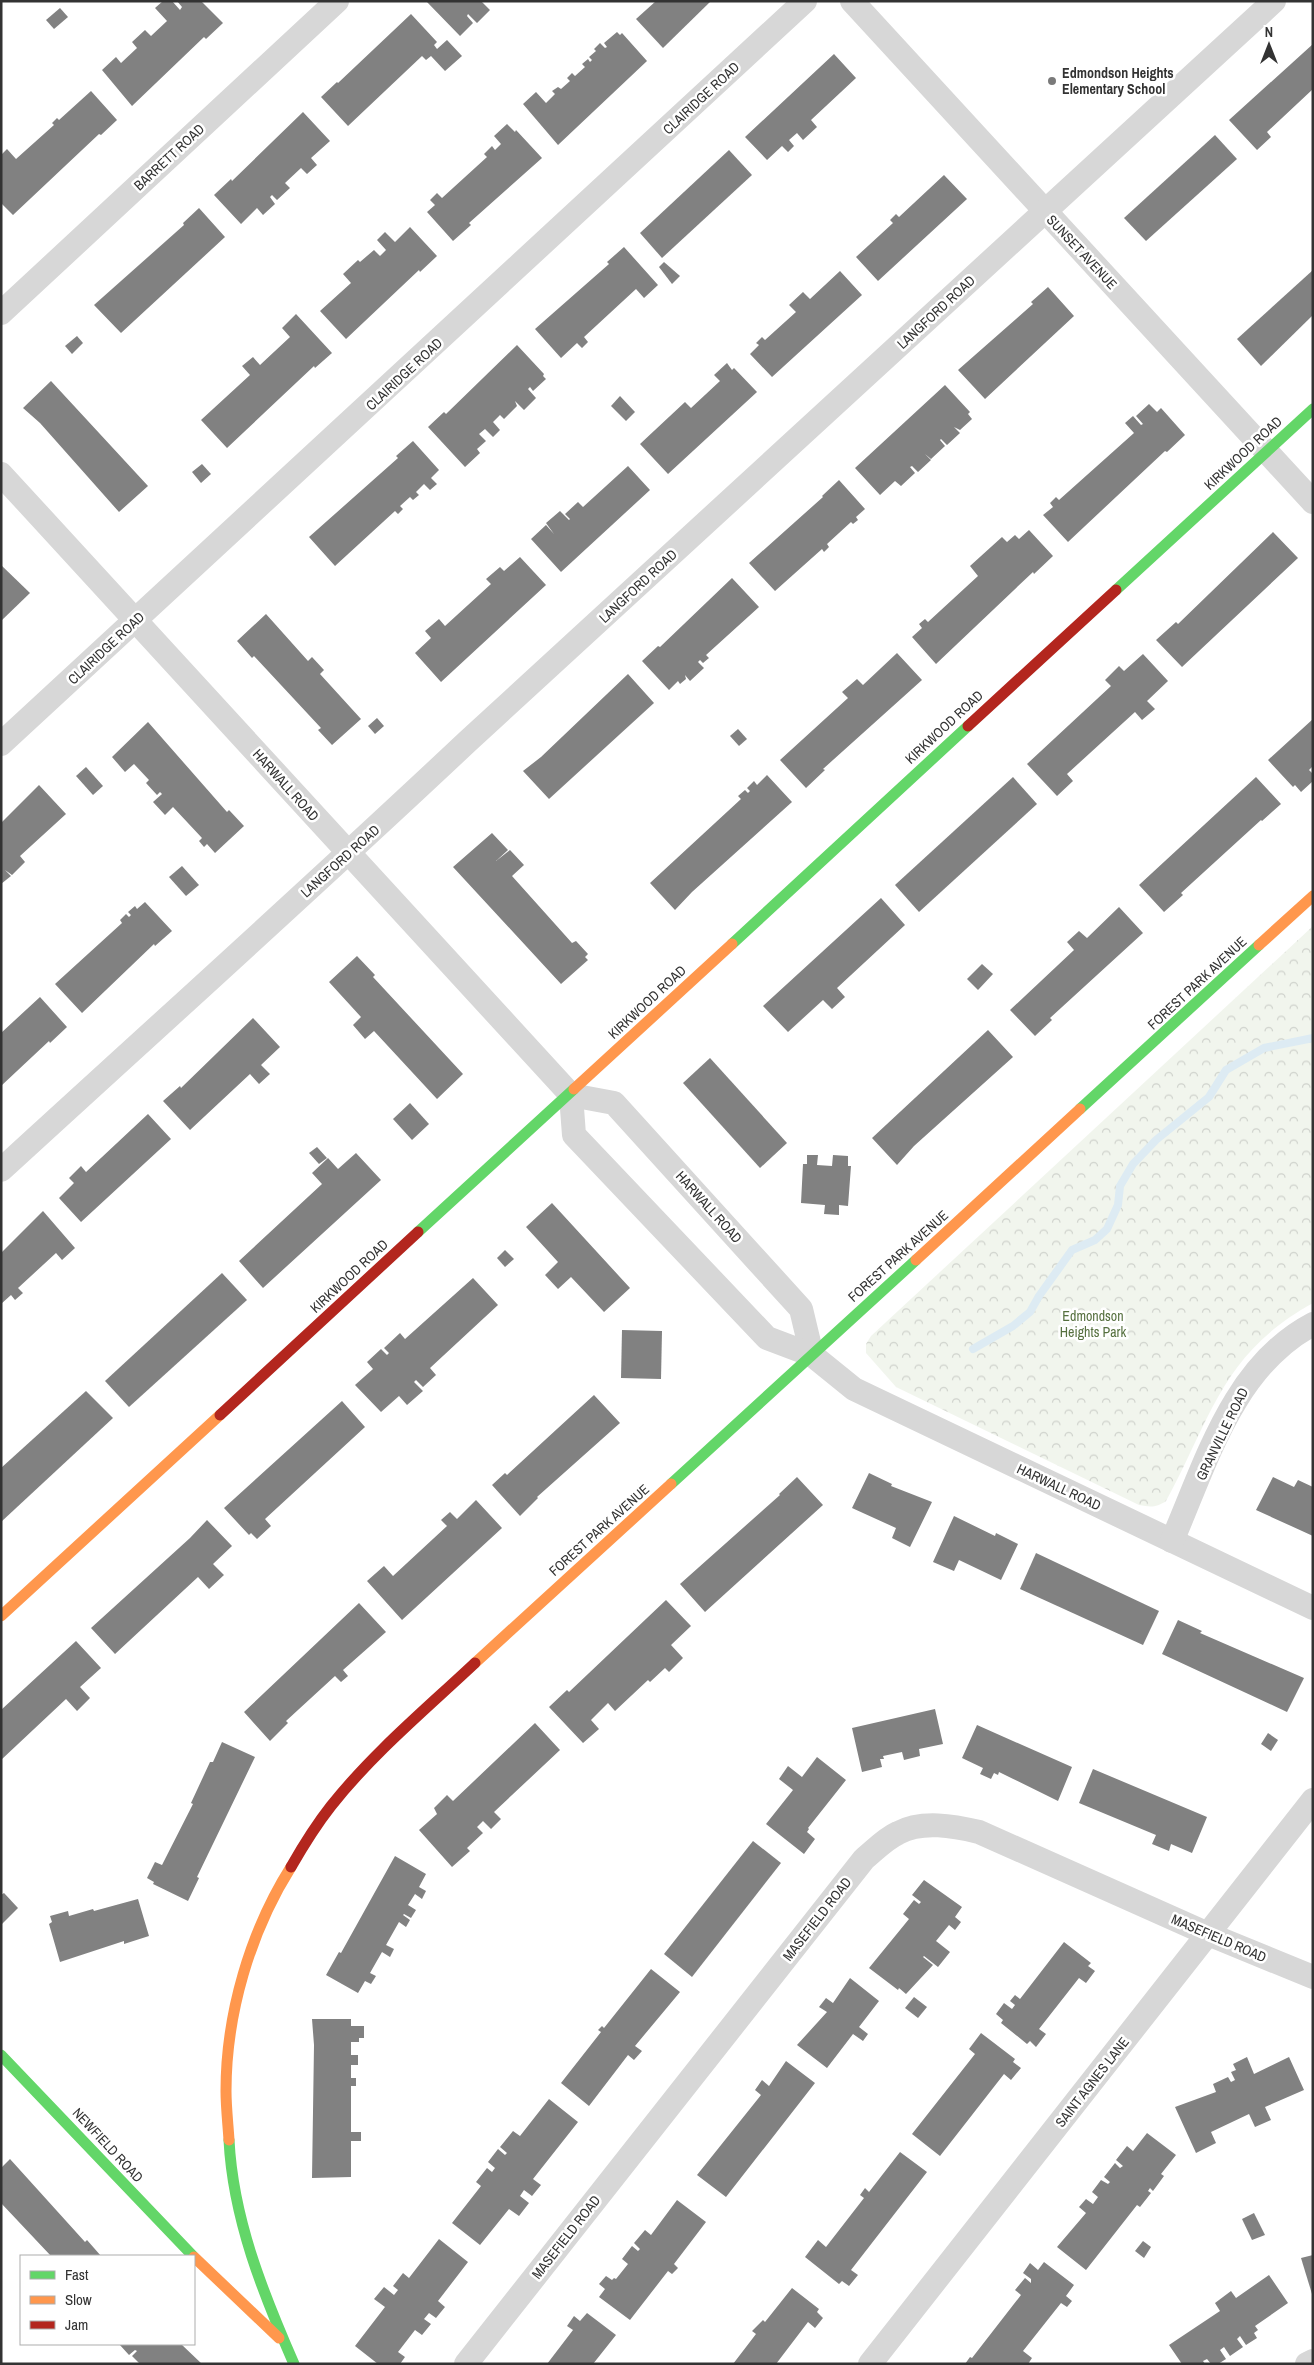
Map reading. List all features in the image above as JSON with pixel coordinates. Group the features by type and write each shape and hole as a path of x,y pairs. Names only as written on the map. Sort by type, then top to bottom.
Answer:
{"street":[{"name":"BARRETT ROAD","path":"1,313 337,1"},
{"name":"CLAIRIDGE ROAD","path":"1,744 805,1"},
{"name":"SUNSET AVENUE","path":"852,1 1313,502"},
{"name":"LANGFORD ROAD","path":"1,1170 227,962 349,854 468,741 1274,1"},
{"name":"KIRKWOOD ROAD","path":"1,1616 445,1208 571,1095 704,968 1313,410"},
{"name":"HARWALL ROAD","path":"1,474 571,1095 614,1103 802,1309 812,1356"},
{"name":"FOREST PARK AVENUE","path":"294,2364 254,2266 241,2224 233,2182 226,2106 227,2064 239,1982 259,1927 280,1882 299,1850 332,1804 387,1747 1313,896"},
{"name":"HARWALL ROAD","path":"571,1095 574,1135 767,1338 812,1356 854,1389 1313,1608"},
{"name":"GRANVILLE ROAD","path":"1172,1540 1222,1428 1251,1376 1274,1352 1302,1330 1313,1324"},
{"name":"SAINT AGNES LANE","path":"870,2364 1313,1800"},
{"name":"MASEFIELD ROAD","path":"466,2364 864,1860 899,1832 923,1826 953,1826 979,1832 1208,1934 1313,1977"},
{"name":"NEWFIELD ROAD","path":"1,2054 193,2255"},
{"name":"NEWFIELD ROAD","path":"195,2257 284,2342"},
{"path":"1307,2364 1313,2361"}],"green space":[{"name":"Edmondson Heights Park","path":"1313,926 1313,1303 1282,1323 1258,1344 1238,1366 1208,1415 1166,1501 1153,1506 1139,1505 896,1387 866,1353 866,1344 871,1336"}],"building":[{"path":"163,1 172,1 180,10 182,7 177,1 201,1 223,23 206,39 204,37 132,106 102,70 116,57 121,63 137,48 132,42 145,30 151,36 167,21 155,8"},
{"path":"426,1 481,1 490,10 477,23 468,14 467,16 473,23 460,36"},
{"path":"656,1 711,1 663,48 636,19"},
{"path":"60,8 68,17 54,29 46,20"},
{"path":"411,14 437,42 434,45 437,49 447,40 462,56 445,71 431,56 426,60 422,56 348,126 321,97"},
{"path":"617,32 620,35 622,33 647,61 558,145 523,104 536,92 546,103 555,94 552,91 558,87 561,89 570,81 567,78 572,73 575,76 585,67 582,64 588,59 590,62 592,60 589,57 596,51 594,49 600,43 605,48 607,47 604,43"},
{"path":"1313,44 1313,89 1267,132 1271,137 1257,150 1229,120"},
{"path":"834,54 856,78 811,120 817,127 803,140 797,133 789,140 794,146 788,152 782,146 767,160 745,137"},
{"path":"91,91 117,120 101,135 99,134 13,215 1,203 1,155 7,149 16,159 54,125 52,123 57,118 59,120"},
{"path":"303,112 330,141 311,158 317,165 307,174 301,168 285,183 290,188 277,200 272,195 270,197 275,204 263,215 257,208 241,224 214,195 231,179 232,181"},
{"path":"507,124 515,132 516,130 542,158 469,223 471,225 453,241 427,212 435,205 430,200 437,193 442,198 487,157 484,154 492,146 495,150 501,144 494,136"},
{"path":"1215,135 1237,159 1146,241 1124,218"},
{"path":"729,150 752,175 662,258 640,233"},
{"path":"944,175 967,199 878,281 856,257 893,223 890,220 896,214 899,217"},
{"path":"199,208 225,237 121,333 94,305 184,225 183,223"},
{"path":"410,227 437,256 420,272 419,270 346,339 320,311 351,283 343,274 358,260 360,262 374,250 380,256 386,250 377,240 385,232 395,242"},
{"path":"624,247 658,285 644,298 636,289 584,337 588,342 582,348 577,343 561,358 535,329 609,264 607,262"},
{"path":"664,262 680,276 672,284 659,267"},
{"path":"1313,270 1313,315 1261,366 1237,339"},
{"path":"840,271 862,295 772,377 750,354 759,345 756,343 762,337 765,340 796,312 789,305 803,292 810,299"},
{"path":"1048,287 1074,316 985,399 958,370 1033,304 1031,302"},
{"path":"296,314 332,353 315,368 314,366 227,448 201,420 250,375 242,366 253,357 260,365 290,337 282,328"},
{"path":"77,336 83,343 72,354 65,346"},
{"path":"517,345 544,374 543,376 546,379 533,391 530,387 528,389 536,398 524,410 515,401 517,406 504,419 500,415 493,422 500,430 493,437 485,429 479,434 486,441 477,449 480,453 465,467 428,427 444,412 446,414"},
{"path":"727,363 732,370 734,368 757,392 668,474 640,444 685,402 691,408 720,381 714,375"},
{"path":"51,381 148,486 119,512 40,423 23,408"},
{"path":"945,385 970,412 968,414 972,419 960,430 954,427 960,433 947,445 941,439 945,446 931,459 925,454 931,460 918,472 912,466 910,467 915,473 901,486 895,481 880,495 855,468"},
{"path":"620,396 635,412 626,421 611,406"},
{"path":"1149,404 1157,412 1161,408 1185,435 1167,452 1165,451 1068,542 1043,515 1053,507 1050,503 1056,497 1059,500 1134,433 1125,423 1133,416 1141,425 1143,424 1136,416"},
{"path":"413,441 439,470 431,478 437,484 430,490 424,484 416,492 419,495 413,500 410,497 400,506 403,509 398,514 395,511 335,566 309,537 398,458 396,456"},
{"path":"202,464 211,474 201,483 192,472"},
{"path":"628,466 650,490 561,572 531,539 546,525 554,534 546,523 560,511 569,520 565,514 578,502 583,507"},
{"path":"839,480 865,509 856,517 858,520 853,524 851,522 827,544 829,547 824,552 822,549 775,591 749,563 823,497"},
{"path":"1029,530 1053,556 1034,574 1033,572 936,664 912,637 922,628 919,624 925,619 928,622 978,576 970,566 1002,537 1007,542 1015,535 1019,539"},
{"path":"1273,532 1298,558 1182,667 1156,640 1176,622 1178,624"},
{"path":"520,557 546,585 441,682 415,653 431,638 425,631 439,619 445,626 491,584 486,579 500,567 504,571"},
{"path":"1,565 30,593 1,621"},
{"path":"732,578 759,607 706,655 709,658 703,663 700,660 698,662 704,668 690,681 685,675 686,679 680,684 678,681 669,690 642,661 658,646 660,647"},
{"path":"266,614 308,661 312,657 324,670 320,674 361,719 332,745 318,730 321,728 254,656 252,658 237,641"},
{"path":"897,653 922,680 823,769 825,770 806,788 780,760 848,698 842,692 857,679 863,685"},
{"path":"1143,654 1168,681 1147,701 1155,709 1142,720 1135,712 1067,774 1073,781 1057,796 1027,764 1111,686 1105,680 1119,666 1124,671"},
{"path":"628,674 654,703 549,799 523,771 541,757"},
{"path":"377,718 384,726 375,734 368,726"},
{"path":"1313,719 1313,766 1309,770 1313,774 1313,781 1301,792 1295,785 1293,787 1268,760"},
{"path":"148,722 227,812 229,810 244,826 215,853 207,844 204,847 199,841 202,838 173,807 165,815 153,802 162,794 160,792 157,795 146,783 149,780 134,764 125,772 112,757"},
{"path":"738,729 747,739 739,746 730,736"},
{"path":"86,767 103,786 93,795 76,776"},
{"path":"767,775 792,802 692,892 675,910 650,883 741,799 738,796 745,790 748,793 750,791 747,788 754,781 757,785"},
{"path":"1013,777 1037,804 919,912 895,885"},
{"path":"1256,777 1281,804 1181,893 1183,895 1164,912 1139,885"},
{"path":"39,785 66,814 20,856 25,862 12,875 5,870 11,876 1,884 1,823"},
{"path":"492,833 508,850 496,861 510,850 524,865 512,876 572,943 576,941 588,954 585,957 588,960 561,984 453,867"},
{"path":"182,866 199,885 186,896 169,877"},
{"path":"881,898 905,925 837,988 845,997 832,1009 823,1000 788,1032 763,1006"},
{"path":"145,902 172,931 155,946 154,944 82,1013 55,984 122,923 120,920 126,914 129,917 131,915 128,912 135,906 137,909"},
{"path":"1119,907 1143,933 1050,1018 1052,1020 1035,1036 1010,1010 1074,950 1067,942 1079,931 1087,938"},
{"path":"357,956 375,975 373,977 463,1074 437,1099 374,1031 365,1039 353,1025 361,1017 329,982"},
{"path":"982,964 993,974 978,990 967,979"},
{"path":"40,997 67,1027 50,1043 49,1041 1,1086 1,1033"},
{"path":"253,1018 280,1047 261,1065 270,1074 259,1084 250,1074 190,1130 163,1101 180,1086 181,1088"},
{"path":"988,1030 1013,1057 914,1146 897,1165 872,1138"},
{"path":"710,1058 787,1143 760,1168 683,1083"},
{"path":"410,1103 429,1124 412,1140 393,1119"},
{"path":"148,1114 171,1139 81,1222 59,1198 74,1183 69,1178 81,1166 86,1172"},
{"path":"317,1147 327,1158 319,1164 309,1153"},
{"path":"356,1153 381,1180 263,1288 239,1261 322,1184 312,1173 328,1158 338,1169"},
{"path":"807,1155 818,1155 817,1165 832,1166 833,1155 848,1156 848,1166 851,1166 848,1206 839,1205 839,1215 824,1214 825,1205 801,1203 803,1164 807,1164"},
{"path":"552,1203 630,1288 604,1312 571,1277 558,1289 545,1275 558,1262 526,1227"},
{"path":"43,1211 75,1248 62,1260 56,1253 18,1288 23,1293 15,1300 11,1295 1,1304 1,1253"},
{"path":"505,1250 514,1259 505,1267 497,1258"},
{"path":"222,1273 247,1300 129,1407 105,1381"},
{"path":"473,1278 498,1305 430,1368 436,1375 423,1387 416,1380 414,1382 423,1391 407,1405 399,1396 381,1412 355,1385 373,1369 367,1362 381,1349 387,1355 389,1353 384,1348 400,1333 405,1339"},
{"path":"622,1330 662,1331 661,1379 621,1378"},
{"path":"86,1391 113,1418 1,1522 1,1468"},
{"path":"594,1395 620,1423 537,1497 520,1516 492,1485 505,1473 507,1475"},
{"path":"342,1401 365,1427 265,1519 271,1526 257,1539 251,1533 249,1535 224,1508"},
{"path":"869,1473 892,1484 891,1486 932,1502 910,1547 892,1538 896,1528 852,1508"},
{"path":"797,1477 823,1505 705,1612 680,1584 780,1495"},
{"path":"1273,1477 1294,1487 1298,1480 1313,1487 1313,1536 1256,1510"},
{"path":"476,1500 502,1528 402,1620 367,1581 384,1566 393,1576 447,1526 441,1520 450,1512 457,1519"},
{"path":"954,1516 995,1536 996,1533 1018,1544 1001,1580 959,1560 954,1571 933,1562"},
{"path":"207,1520 232,1546 213,1564 224,1575 209,1589 198,1577 115,1654 91,1628 190,1538"},
{"path":"1036,1553 1159,1611 1143,1645 1020,1589"},
{"path":"666,1600 691,1626 671,1645 683,1658 669,1672 665,1668 650,1682 648,1680 615,1711 608,1703 591,1720 599,1729 583,1743 549,1707 567,1690 569,1692"},
{"path":"359,1603 386,1632 343,1670 348,1676 341,1682 335,1676 286,1721 288,1723 270,1741 244,1712"},
{"path":"1178,1620 1202,1631 1200,1633 1304,1678 1287,1712 1162,1654"},
{"path":"76,1641 101,1668 80,1687 90,1698 77,1711 66,1699 1,1760 1,1710"},
{"path":"935,1709 943,1744 919,1749 920,1756 904,1760 902,1752 883,1756 884,1759 880,1759 882,1767 862,1772 852,1728"},
{"path":"535,1723 560,1750 494,1812 501,1819 491,1829 483,1821 477,1827 483,1833 467,1848 470,1851 452,1867 419,1830 437,1814 434,1808 447,1795 453,1801"},
{"path":"977,1725 1072,1767 1058,1801 999,1772 998,1775 994,1773 991,1779 980,1774 983,1768 962,1758"},
{"path":"1268,1733 1278,1740 1271,1751 1261,1744"},
{"path":"222,1742 255,1757 197,1877 199,1878 188,1901 153,1884 154,1882 147,1878 155,1862 162,1865 193,1804 191,1803 210,1762 213,1762"},
{"path":"817,1757 846,1780 808,1828 807,1832 815,1839 804,1854 766,1824 793,1790 779,1779 788,1766 802,1777"},
{"path":"1093,1769 1207,1817 1192,1853 1171,1844 1169,1851 1152,1844 1156,1835 1079,1803"},
{"path":"753,1841 781,1863 692,1977 664,1954"},
{"path":"395,1856 426,1874 419,1887 426,1891 422,1899 415,1894 408,1905 416,1910 411,1918 403,1915 410,1920 406,1927 399,1922 386,1945 394,1949 390,1957 382,1952 370,1973 376,1976 371,1984 365,1981 358,1993 326,1975 339,1952 341,1953"},
{"path":"924,1880 962,1907 955,1917 961,1922 955,1930 949,1925 936,1941 950,1952 938,1967 924,1956 933,1965 906,1994 869,1968 909,1919 903,1914 914,1900 919,1904 921,1902 912,1895"},
{"path":"4,1893 18,1908 1,1925 1,1895"},
{"path":"138,1899 149,1936 124,1944 124,1941 60,1962 49,1924 52,1922 50,1916 68,1911 69,1916"},
{"path":"1064,1942 1091,1963 1088,1966 1095,1971 1086,1983 1079,1978 1039,2029 1046,2034 1036,2047 1030,2041 1027,2044 1001,2023 1003,2020 996,2014 1004,2003 1012,2009 1015,2005 1010,2001 1015,1995 1020,1999"},
{"path":"651,1969 680,1992 635,2046 642,2051 634,2060 628,2055 589,2106 561,2083 601,2032 598,2030 602,2026 604,2028"},
{"path":"850,1978 879,2001 859,2027 868,2034 863,2041 853,2034 827,2068 797,2045 827,2012 819,2007 826,1998 833,2003"},
{"path":"914,1997 927,2007 918,2018 905,2008"},
{"path":"312,2019 351,2019 351,2026 364,2026 364,2038 359,2038 359,2042 351,2042 351,2055 358,2055 358,2065 351,2065 351,2078 356,2078 356,2086 351,2086 351,2132 361,2132 361,2141 351,2141 351,2177 312,2178 314,2045"},
{"path":"981,2033 1015,2059 1013,2062 1021,2068 1011,2080 1004,2074 940,2156 912,2134 975,2054 969,2049"},
{"path":"1247,2057 1254,2074 1289,2057 1304,2090 1265,2107 1271,2120 1255,2127 1249,2114 1211,2132 1216,2143 1196,2153 1175,2107 1216,2092 1213,2084 1228,2077 1231,2082 1235,2080 1231,2072 1236,2070 1233,2064"},
{"path":"786,2061 815,2083 726,2197 697,2175 761,2095 755,2090 762,2080 769,2086"},
{"path":"549,2099 578,2122 533,2179 541,2185 532,2196 524,2190 520,2196 529,2203 519,2216 509,2209 480,2245 452,2223 481,2186 476,2182 487,2168 492,2172 495,2168 488,2162 498,2149 505,2155 507,2153 500,2147 513,2131 520,2136"},
{"path":"1147,2133 1176,2155 1161,2174 1164,2176 1153,2191 1150,2188 1148,2191 1151,2193 1140,2207 1137,2205 1086,2270 1057,2247 1086,2213 1079,2207 1086,2199 1093,2204 1098,2197 1092,2192 1101,2180 1108,2184 1110,2182 1104,2177 1115,2163 1120,2168 1123,2166 1116,2160 1127,2146 1133,2151"},
{"path":"900,2152 927,2172 851,2270 858,2275 849,2286 842,2281 839,2284 805,2257 818,2240 826,2247 864,2198 860,2195 865,2188 869,2192"},
{"path":"10,2159 85,2242 87,2240 100,2255 50,2255 1,2203 1,2168"},
{"path":"677,2200 706,2222 674,2264 678,2268 672,2274 668,2271 630,2320 599,2297 605,2289 599,2284 606,2276 612,2280 616,2279 628,2264 622,2259 632,2246 638,2251 640,2249 634,2243 645,2230 651,2235"},
{"path":"1254,2213 1265,2235 1252,2240 1242,2219"},
{"path":"439,2239 468,2262 438,2301 445,2307 436,2318 429,2313 424,2319 431,2324 422,2335 415,2330 398,2352 405,2357 400,2364 378,2364 355,2346 385,2307 374,2299 384,2287 394,2295 398,2290 393,2286 403,2273 409,2278"},
{"path":"1143,2241 1151,2247 1144,2258 1135,2251"},
{"path":"1313,2255 1313,2294 1312,2294 1301,2258"},
{"path":"1044,2262 1074,2285 1066,2296 1072,2301 1067,2307 1061,2303 1023,2351 1032,2358 1028,2364 965,2364 970,2357 972,2358 1021,2295 1015,2290 1025,2278 1031,2283 1031,2279 1023,2273 1030,2263 1038,2270"},
{"path":"1269,2275 1288,2303 1255,2326 1258,2330 1254,2333 1257,2338 1246,2345 1240,2336 1237,2339 1243,2347 1230,2356 1224,2347 1220,2350 1226,2359 1218,2364 1211,2364 1207,2359 1203,2361 1205,2364 1182,2364 1169,2345 1220,2311 1215,2303 1231,2291 1236,2298"},
{"path":"792,2288 819,2309 817,2312 823,2318 815,2328 808,2322 776,2364 733,2364 756,2334 752,2331 763,2320 765,2322"},
{"path":"587,2313 616,2335 593,2364 547,2364 573,2330 567,2326 574,2316 580,2321"},
{"path":"120,2345 182,2345 202,2364 140,2364 132,2356 137,2351 135,2350 129,2355"}],"waterway":[{"path":"973,1349 1013,1326 1030,1312 1039,1296 1072,1250 1095,1240 1107,1229 1118,1205 1120,1186 1133,1164 1156,1140 1209,1097 1226,1070 1264,1048 1313,1038"}],"traffic: fast":[{"path":"1116,590 1313,409"},
{"path":"732,944 968,726"},
{"path":"1080,1109 1259,945"},
{"path":"418,1232 574,1089"},
{"path":"671,1484 916,1260"},
{"path":"1,2055 192,2255"},
{"path":"229,2140 236,2198 251,2255 271,2310 294,2364"}],"traffic: slow":[{"path":"1259,945 1313,896"},
{"path":"574,1089 732,944"},
{"path":"916,1260 1080,1109"},
{"path":"1,1616 220,1415"},
{"path":"475,1663 671,1484"},
{"path":"229,2140 226,2097 227,2062 236,2003 252,1946 276,1892 291,1867"},
{"path":"195,2258 279,2338"}],"traffic: jam":[{"path":"968,726 1116,590"},
{"path":"220,1415 418,1232"},
{"path":"291,1867 331,1806 364,1768 475,1663"}],"place":[{"name":"Edmondson Heights Elementary School","path":"1052,81"}]}
